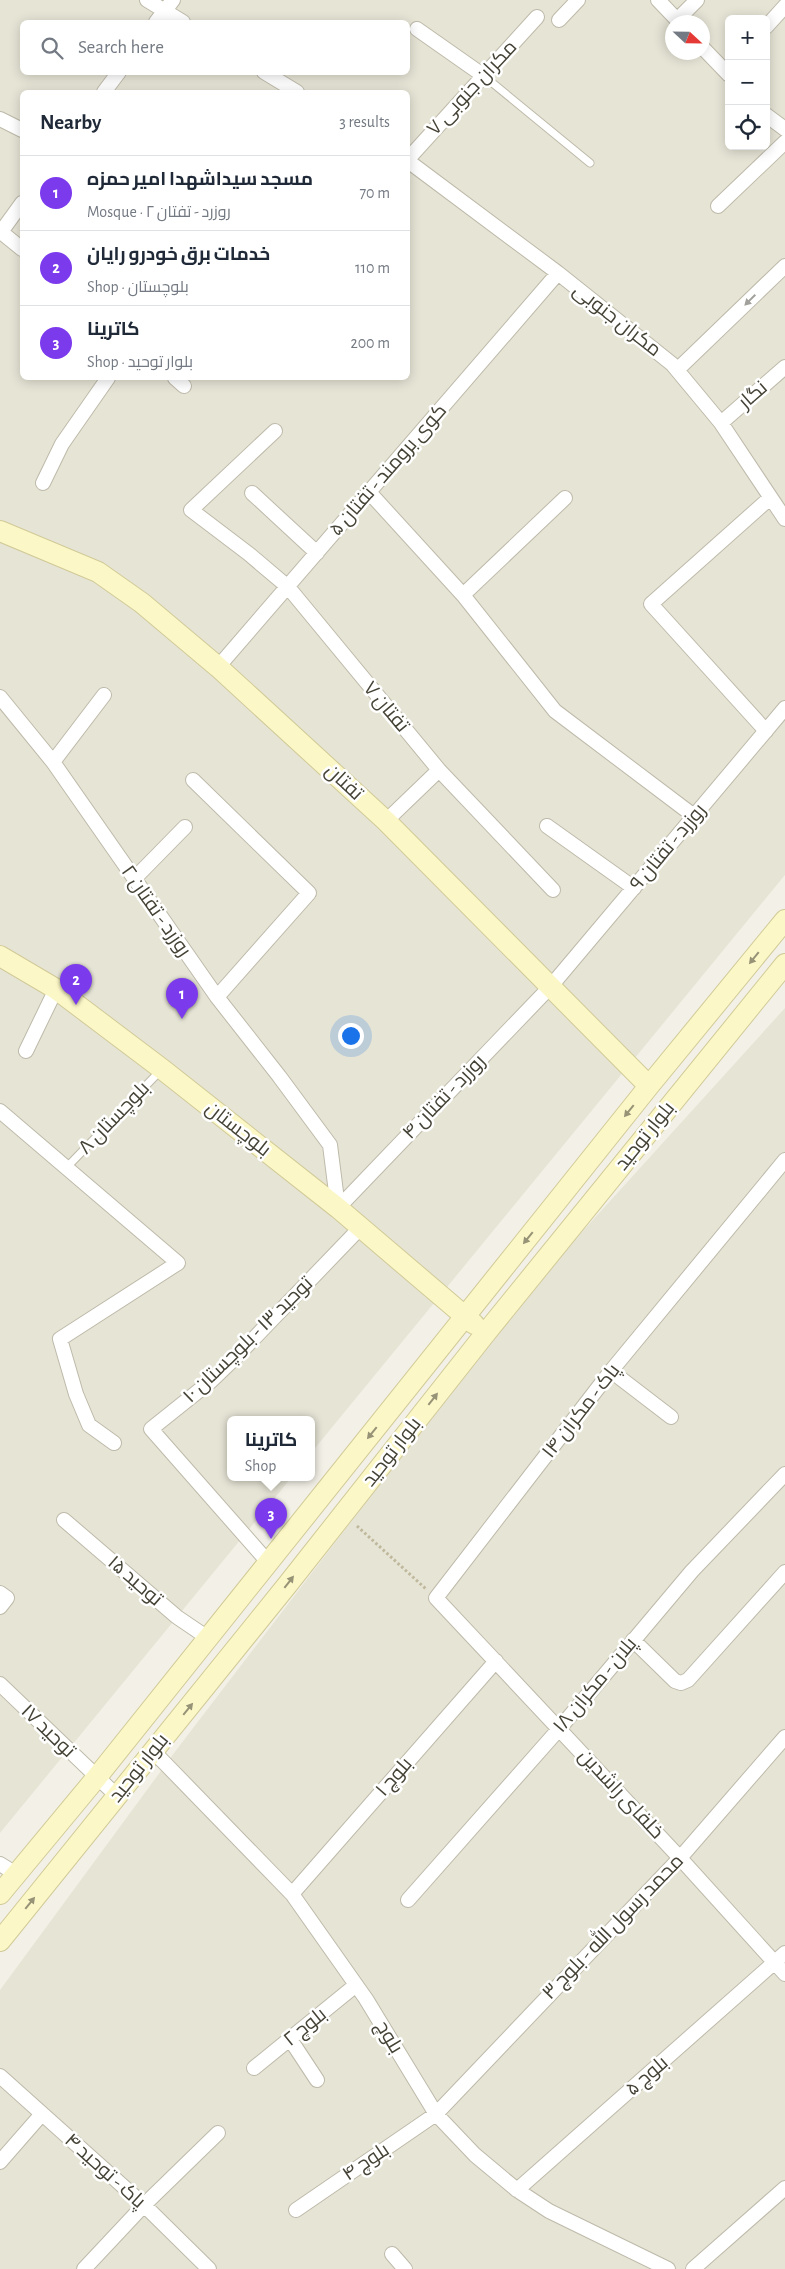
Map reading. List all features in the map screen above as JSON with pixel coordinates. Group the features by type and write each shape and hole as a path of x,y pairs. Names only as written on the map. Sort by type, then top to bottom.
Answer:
{"main road":[{"name":"تفتان","path":"0,531 98,572 142,603 218,667 386,821 649,1086"},
{"name":"بلوار توحید","path":"0,1894 8,1869 97,1777 649,1086 785,920"},
{"name":"بلوچستان","path":"0,956 56,989 162,1070 338,1208 485,1334"},
{"name":"بلوار توحید","path":"0,1941 485,1334 785,964"}],"street":[{"path":"147,0 168,5 181,20"},
{"path":"559,20 578,0"},
{"path":"658,0 672,15"},
{"path":"683,15 697,0"},
{"path":"157,20 168,5"},
{"path":"770,23 785,6"},
{"name":"مکران جنوبی ۷","path":"410,158 537,17"},
{"path":"417,29 484,76"},
{"path":"710,54 725,68"},
{"path":"106,90 117,75"},
{"path":"269,75 294,90"},
{"path":"770,118 785,129"},
{"path":"0,119 20,129"},
{"path":"718,206 785,142"},
{"name":"مکران جنوبی","path":"410,162 558,273 677,370 721,423 785,518"},
{"path":"20,206 1,233 20,247"},
{"path":"677,370 785,266"},
{"name":"کوی برومند - تفتان ۵","path":"218,667 558,273"},
{"name":"نگار","path":"721,423 785,367"},
{"path":"43,483 62,444 107,380"},
{"name":"تفتان ۷","path":"275,431 191,510 249,554 288,587 439,770 553,890"},
{"path":"369,492 463,595 555,712 694,816"},
{"path":"252,493 317,553"},
{"path":"463,595 565,498"},
{"path":"766,731 652,604 770,498"},
{"path":"53,762 104,695"},
{"name":"روزرد - تفتان ۲","path":"0,697 53,762 217,997 330,1145 338,1208"},
{"name":"روزرد - تفتان ۹","path":"551,986 785,708"},
{"path":"386,821 439,770"},
{"path":"193,780 309,893 217,997"},
{"path":"134,879 185,826"},
{"path":"547,826 634,888"},
{"name":"روزرد - تفتان ۴","path":"338,1208 551,986"},
{"path":"26,1051 56,989"},
{"path":"0,1111 178,1263 60,1338 76,1394 89,1425 114,1443"},
{"name":"پاک - مکران ۱۴","path":"436,1598 611,1371 785,1160"},
{"name":"توحید ۱۳ - بلوچستان ۱۰","path":"268,1562 151,1429 211,1381 237,1356 361,1227"},
{"path":"611,1371 671,1417"},
{"name":"پلان - مکران ۱۸","path":"408,1900 559,1728 692,1570 785,1474"},
{"name":"توحید ۱۵","path":"64,1520 177,1617 208,1638"},
{"path":"633,1640 675,1681 681,1683 688,1680 785,1572"},
{"path":"436,1598 496,1661"},
{"name":"خلفای راشدین","path":"496,1661 680,1858 780,1958 785,1974"},
{"name":"بلوچ ۱","path":"292,1894 496,1661"},
{"name":"توحید ۱۷","path":"0,1684 116,1795"},
{"name":"محمد رسول الله - بلوچ ۳","path":"436,2114 680,1858 785,1737"},
{"name":"بلوچ","path":"153,1751 292,1894 356,1985 436,2114 475,2155 517,2190 549,2210 668,2269"},
{"name":"بلوچ ۵","path":"517,2190 780,1958"},
{"name":"بلوچ ۲","path":"254,2068 356,1985"},
{"path":"290,2039 316,2080"},
{"name":"پاک - توحید ۴","path":"0,2076 41,2115 144,2205 209,2269"},
{"name":"بلوچ ۴","path":"296,2210 436,2114"},
{"path":"0,2162 41,2115"},
{"path":"84,2269 144,2205 218,2133"},
{"path":"693,2269 785,2188"},
{"path":"392,2254 405,2269"}],"lane":[{"path":"484,76 590,164"},
{"name":"بلوچستان ۸","path":"67,1167 162,1070"}],"path":[{"path":"343,1513 436,1598"}],"shaded area":[{"path":"0,0 785,0 785,875 315,1448 315,1416 227,1416 227,1481 289,1481 0,1833"},
{"path":"785,1008 785,2269 0,2269 0,1990 177,1749 523,1297"}],"place":[{"name":"خدمات برق خودرو رایان","path":"76,1005"},
{"name":"مسجد سیداشهدا امیر حمزه","path":"182,1019"},
{"name":"کاترینا","path":"271,1539"}]}
